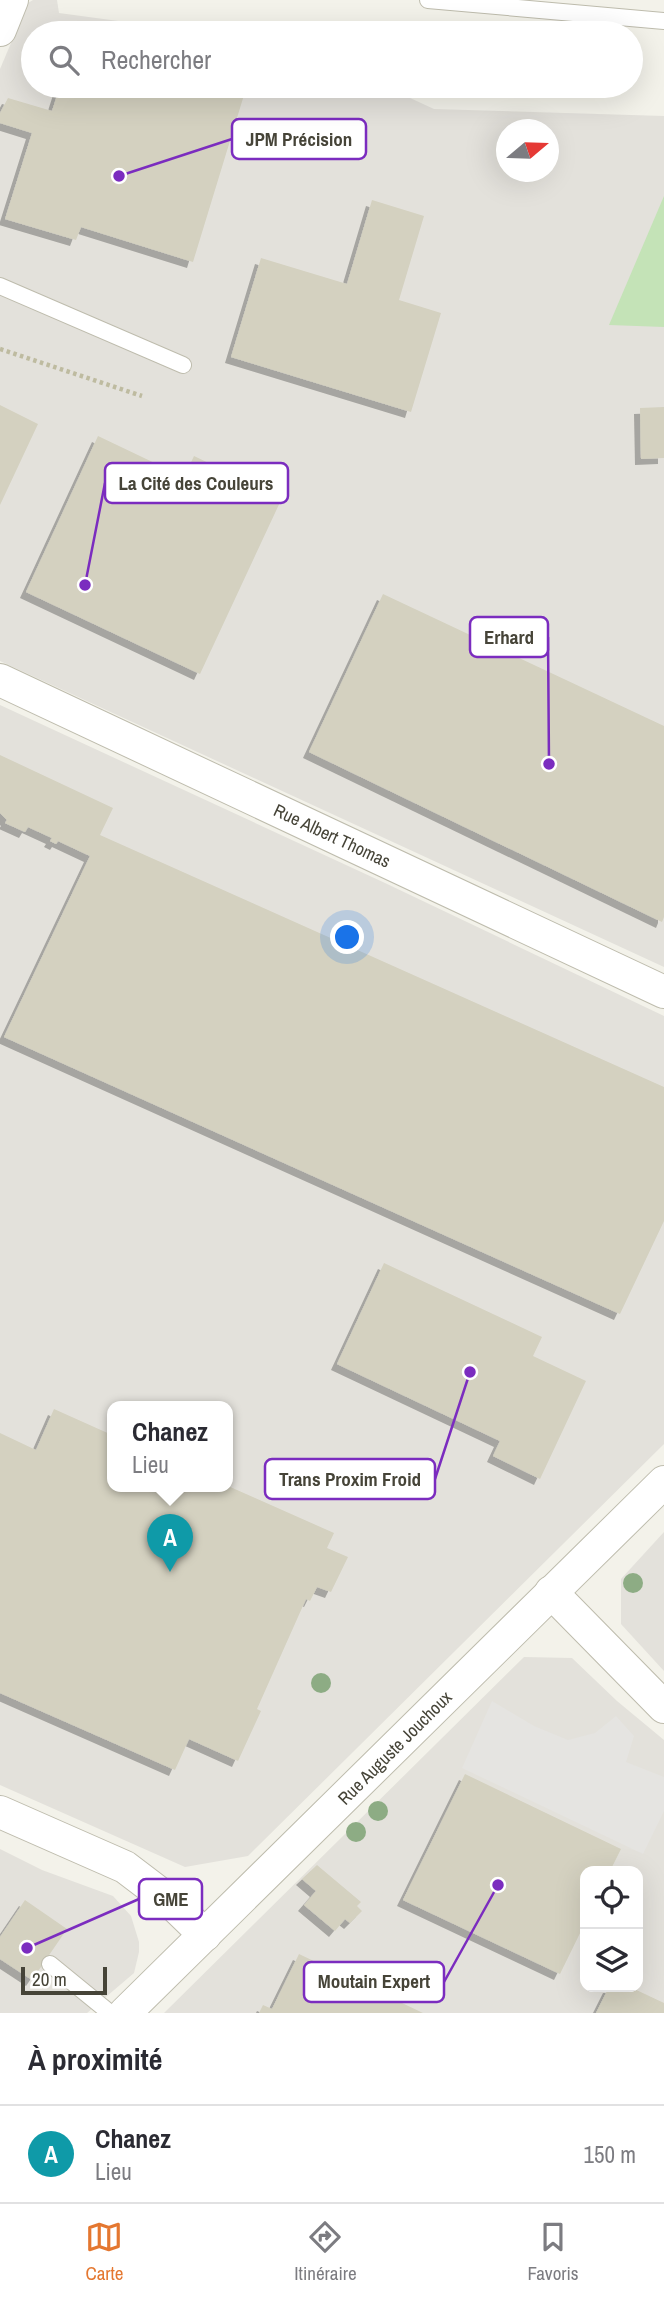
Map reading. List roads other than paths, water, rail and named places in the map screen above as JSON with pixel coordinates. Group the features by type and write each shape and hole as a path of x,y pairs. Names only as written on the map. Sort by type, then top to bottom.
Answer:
{"street":[{"path":"0,30 12,0"},
{"name":"Rue Albert Thomas","path":"0,680 664,992"},
{"name":"Rue Auguste Jouchoux","path":"125,2013 664,1482"},
{"path":"551,1592 664,1707"},
{"path":"0,1812 125,1867 171,1902 205,1935"}],"lane":[{"path":"428,0 664,21"},
{"path":"0,286 183,365"},
{"path":"50,1964 110,2013"}],"place":[{"name":"JPM Précision","path":"119,176"},
{"name":"La Cité des Couleurs","path":"85,585"},
{"name":"Erhard","path":"549,764"},
{"name":"Trans Proxim Froid","path":"470,1372"},
{"name":"Chanez","path":"170,1572"},
{"name":"Moutain Expert","path":"498,1885"},
{"name":"GME","path":"27,1948"}]}
